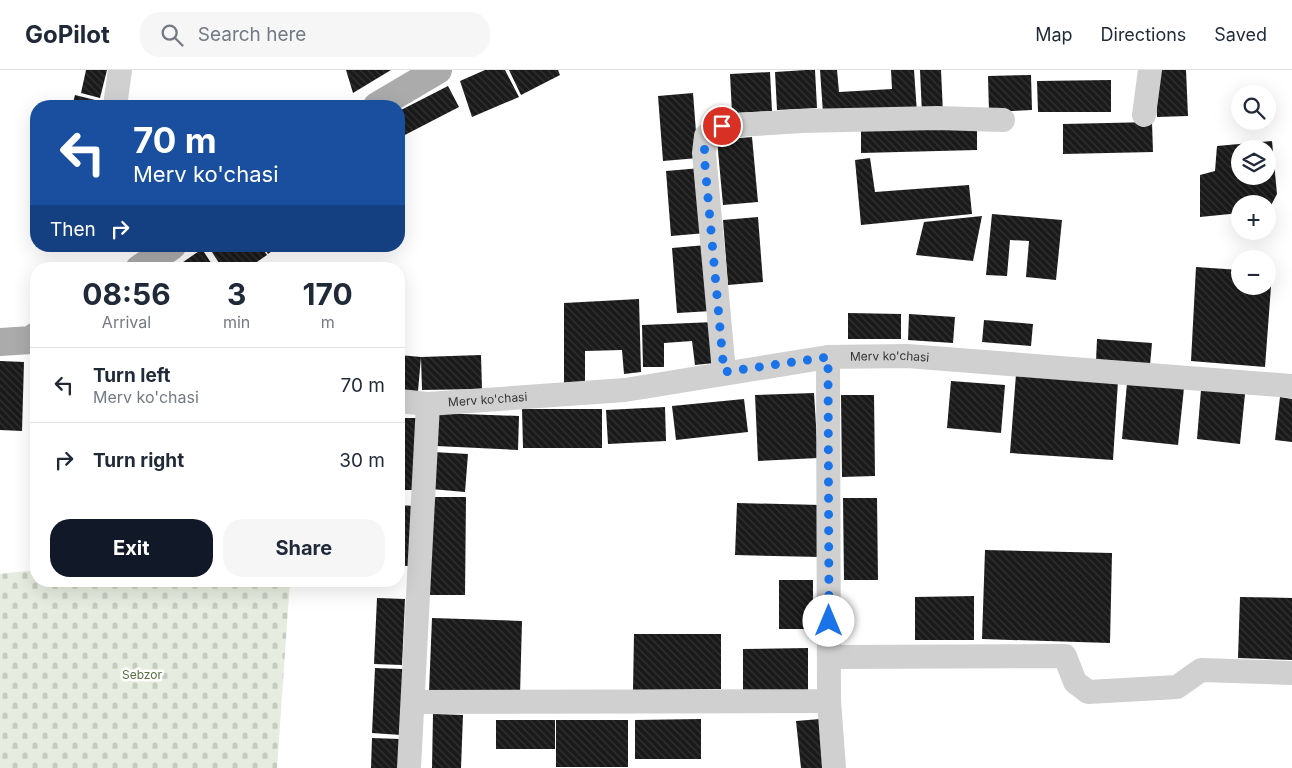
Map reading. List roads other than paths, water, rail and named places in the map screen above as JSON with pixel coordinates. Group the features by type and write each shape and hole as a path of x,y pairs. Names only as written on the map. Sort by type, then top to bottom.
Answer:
{"main road":[{"path":"387,100 438,70"},
{"path":"0,342 30,339"}],"street":[{"path":"116,100 120,70"},
{"path":"1144,116 1150,70"},
{"path":"724,372 704,154 706,136 722,126 802,121 937,118 1004,120"},
{"name":"Merv ko'chasi","path":"405,402 428,404 625,390 724,372 828,357 907,356 1292,386"},
{"path":"828,357 829,701 834,768"},
{"path":"409,768 414,702 428,404"},
{"path":"829,657 1065,656 1075,682 1088,692 1177,687 1201,670 1292,673"},
{"path":"414,702 829,701"}],"park label":[{"name":"Sebzor","path":"142,675"}]}
